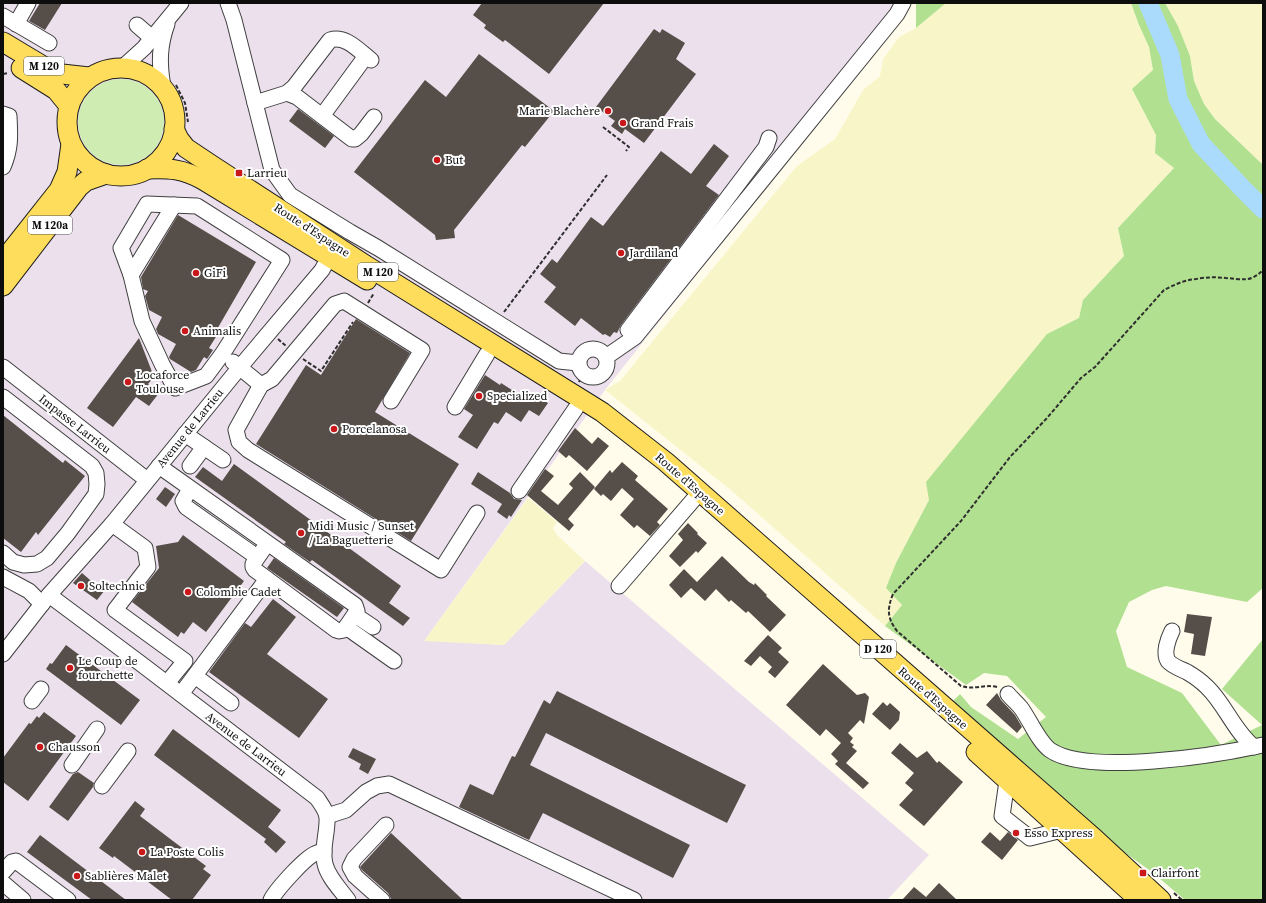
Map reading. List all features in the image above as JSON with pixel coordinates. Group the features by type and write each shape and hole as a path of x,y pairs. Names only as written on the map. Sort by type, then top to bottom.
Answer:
{"main road":[{"name":"M 120","path":"3,42 48,69 62,74 89,77"},
{"name":"M 120","path":"3,57 56,90 68,106"},
{"path":"123,67 135,69 169,85 174,110 181,126 165,153 157,162 139,173 123,176 106,174 86,164 71,144 66,124 68,106 76,90 89,77 103,70 123,67"},
{"name":"Route d'Espagne","path":"181,126 179,139 186,148 584,409"},
{"name":"M 120a","path":"3,261 59,190 67,172 71,144"},
{"name":"Route d'Espagne","path":"147,169 163,168 188,172 203,180 487,354 639,440 696,496 1139,900"},
{"name":"M 120a","path":"3,286 79,187 86,181 106,174"},
{"name":"Route d'Espagne","path":"696,496 1095,839 1170,899"}],"street":[{"path":"16,24 28,3"},
{"path":"123,67 144,48 181,3"},
{"name":"Route d'Espagne","path":"228,3 234,20 272,170 290,195 580,374"},
{"path":"606,356 635,337 897,14 902,3"},
{"path":"3,16 49,43"},
{"path":"169,17 162,38 160,54 160,72 169,85"},
{"path":"137,25 152,38"},
{"path":"256,104 288,93 330,40 344,40 368,58 322,116"},
{"path":"288,93 297,97 352,139 355,139 361,134 374,117"},
{"path":"3,114 9,116 10,140 9,151 3,167"},
{"path":"606,356 625,335 766,147 769,138"},
{"path":"147,204 174,205 197,206 282,260 223,353 206,376 175,388 142,321 131,275 121,248 147,204"},
{"path":"131,275 174,205"},
{"name":"Avenue de Larrieu","path":"3,654 8,637 46,600 112,524 240,367 322,270 329,257"},
{"path":"391,401 422,350 344,301 335,304 272,379 261,385 236,430 239,442 254,454 441,570 477,513"},
{"path":"587,349 598,349 606,356 606,369 602,374 596,377 589,377 580,374 579,357 587,349"},
{"path":"223,353 261,385"},
{"path":"455,407 487,354"},
{"name":"Impasse Larrieu","path":"3,367 148,480"},
{"path":"3,553 13,562 24,565 37,564 47,558 68,533 96,494 97,484 96,473 92,466 3,396 19,379"},
{"path":"519,492 584,409"},
{"path":"185,434 223,460"},
{"path":"80,458 95,439"},
{"path":"190,466 204,447"},
{"path":"159,466 355,605 357,611 342,631 336,630 255,570 253,564 267,544"},
{"path":"190,489 184,498 184,505 257,557"},
{"path":"619,586 696,496"},
{"path":"213,526 222,512"},
{"path":"112,524 145,548 148,567 116,610 185,661 167,683"},
{"path":"3,577 46,600"},
{"path":"181,694 267,579"},
{"name":"Avenue de Larrieu","path":"46,600 167,683 309,791 317,798 327,816"},
{"path":"351,621 373,627"},
{"path":"351,621 394,661"},
{"path":"1172,631 1166,655 1168,660 1171,664 1189,673 1206,686 1217,698 1246,740 1258,746"},
{"path":"195,676 231,703"},
{"path":"32,701 41,689"},
{"path":"1008,694 1020,707 1042,742 1050,750 1062,756 1100,763 1165,760 1258,746"},
{"path":"72,765 97,729"},
{"path":"102,786 128,751"},
{"path":"1007,781 1002,816 1030,838 1062,830"},
{"path":"348,900 328,873 324,863 327,816 346,810 366,792 377,786 389,784 634,900"},
{"path":"382,900 355,876 350,867 354,859 386,825"},
{"path":"271,900 274,894 300,866 316,853 324,852"},
{"path":"3,872 12,862 16,861 68,900"},
{"path":"3,883 23,900"}],"path":[{"path":"169,85 185,104 181,126"},
{"path":"603,127 629,147 626,151"},
{"path":"499,313 503,313 607,175"},
{"path":"1008,694 1000,688 991,686 968,688 961,686 897,631 891,623 889,608 893,594 961,522 1010,457 1047,418 1081,378 1095,367 1164,290 1178,283 1195,279 1211,277 1239,280 1250,279 1263,270"},
{"path":"278,339 294,353 320,371 356,317 375,292"},
{"path":"1170,899 1176,900"}],"shaded area":[{"path":"3,3 912,3 605,390 425,640 504,645 585,561 929,855 887,900 3,900"},
{"path":"946,3 1131,3 1149,47 1153,71 1132,89 1156,135 1155,153 1174,168 1118,228 1124,256 1083,300 1079,318 1047,334 929,500 896,563 887,588 902,605 885,626 732,491 605,390 620,381 797,166 835,139 863,90 880,76 883,59 899,37 916,28"},
{"path":"1165,3 1263,3 1263,165 1215,119 1204,104 1194,81 1190,56 1178,26"},
{"path":"528,498 557,522 553,528 557,535 585,561 504,645 424,641"}],"green space":[{"path":"916,3 946,3 916,28"},
{"path":"1131,3 1165,3 1178,26 1190,56 1194,81 1204,104 1215,119 1263,165 1263,588 1247,602 1166,586 1152,590 1129,602 1116,631 1127,667 1182,693 1221,745 1262,725 1222,689 1263,639 1263,900 1185,900 1152,872 1121,850 952,702 960,694 971,707 1018,739 1046,717 1007,676 984,673 966,685 885,626 902,605 886,588 896,563 929,500 926,482 1047,334 1079,318 1083,300 1124,256 1118,228 1174,168 1155,153 1156,135 1132,89 1153,70 1149,47"},
{"path":"121,79 137,82 145,86 157,98 161,106 164,122 161,138 157,146 145,158 137,162 121,165 105,162 97,158 85,146 81,138 78,122 81,106 85,98 97,86 105,82"}],"building":[{"path":"40,3 62,3 45,30 29,21"},
{"path":"482,3 604,3 549,74 505,40 503,42 484,28 486,25 473,15"},
{"path":"654,29 660,33 662,29 685,43 676,59 696,74 644,143 625,129 622,134 611,126 615,121 596,107"},
{"name":"But","path":"479,54 554,111 525,147 522,145 454,230 455,238 436,240 435,235 354,172 425,80 446,97"},
{"path":"298,109 334,136 325,148 289,121"},
{"name":"Jardiland","path":"714,144 729,156 706,186 719,195 621,325 617,333 614,332 610,337 605,334 603,335 581,318 575,326 544,302 556,287 540,274 552,259 557,263 591,217 603,226 661,151 691,174"},
{"name":"GiFi","path":"178,215 256,262 216,331 219,332 209,348 213,350 207,359 204,357 196,370 191,372 170,359 169,357 176,344 158,334 156,329 162,317 149,310 145,296 148,291 143,289 141,277"},
{"name":"Porcelanosa","path":"356,319 410,353 375,412 459,464 411,541 256,444 306,365 321,375"},
{"name":"Locaforce Toulouse","path":"139,338 154,377 148,384 159,393 149,406 136,397 113,427 87,408"},
{"path":"485,375 528,400 532,393 548,403 539,416 529,410 521,422 506,412 498,424 494,422 477,449 458,437 473,415 464,409"},
{"path":"3,415 63,463 65,460 85,476 38,535 36,532 21,552 3,538"},
{"path":"575,428 592,444 598,437 609,446 587,471 569,455 566,458 558,451"},
{"path":"622,462 638,476 635,480 668,509 657,522 660,525 650,536 637,525 634,528 620,515 634,499 622,488 611,501 603,494 601,496 594,489 610,470 612,473"},
{"name":"Midi Music / Sunset / La Baguetterie","path":"234,464 401,586 389,603 410,618 403,626 312,560 310,562 284,544 286,542 195,477 203,467 222,481"},
{"path":"545,469 554,476 541,491 558,505 573,488 569,484 580,472 595,487 568,519 574,525 569,531 527,495"},
{"path":"478,472 510,493 514,499 522,500 511,517 509,515 507,519 497,512 502,504 471,484"},
{"path":"165,487 175,494 166,507 156,499"},
{"path":"688,523 707,543 698,553 696,551 680,567 669,556 683,540 678,534"},
{"name":"Colombie Cadet","path":"183,535 244,581 206,632 193,622 184,634 181,632 178,637 132,602 159,568 156,546 178,542"},
{"path":"722,556 749,582 754,585 755,583 786,615 770,632 748,611 746,613 731,600 729,602 716,589 705,601 691,588 681,598 669,585 684,569 697,582"},
{"path":"274,558 344,608 337,617 267,568"},
{"name":"Soltechnic","path":"82,573 97,586 99,584 105,590 97,600 73,583"},
{"path":"273,599 296,617 267,654 328,699 299,738 209,672 245,623 251,627"},
{"path":"1187,614 1212,617 1205,656 1191,654 1194,634 1184,632"},
{"path":"768,635 782,648 778,652 789,662 775,678 768,672 772,667 760,656 751,666 744,661"},
{"path":"66,645 140,700 121,725 46,669 50,663 52,664"},
{"path":"823,664 857,695 865,693 869,697 864,724 860,720 848,733 853,738 850,742 854,745 852,747 857,751 846,763 869,783 863,789 835,764 838,761 831,754 841,743 826,729 820,736 786,705"},
{"path":"557,691 746,785 727,823 546,733 530,765 690,845 673,878 543,813 529,840 459,807 470,784 493,795 512,756 515,757 544,700 550,704"},
{"path":"997,693 1001,700 1015,715 1022,727 1017,733 986,705"},
{"path":"883,702 887,706 890,703 900,712 899,720 890,730 872,714"},
{"name":"Chausson","path":"44,712 76,736 28,801 3,782 3,758 29,723 31,724 37,716 39,718"},
{"path":"173,729 281,810 268,827 286,842 276,853 264,842 266,839 154,755"},
{"path":"900,743 917,758 927,751 937,763 939,761 963,782 924,826 899,805 913,790 905,783 914,773 891,753"},
{"path":"353,748 376,759 368,774 359,769 361,764 348,757"},
{"path":"78,772 94,783 93,787 68,821 49,807 73,774"},
{"name":"La Poste Colis","path":"135,801 145,809 140,816 206,866 203,869 211,875 192,900 172,900 114,856 113,858 99,848"},
{"path":"990,832 1000,841 1008,832 1018,840 1002,860 981,842"},
{"path":"391,833 463,900 391,899 388,893 360,867"},
{"name":"Sablières Malet","path":"40,835 126,900 92,900 27,852"},
{"path":"939,883 957,900 902,900 914,887 926,897"}],"waterway":[{"path":"1148,3 1170,55 1178,99 1201,144 1263,209"}],"place":[{"name":"Marie Blachère","path":"608,111"},
{"name":"Grand Frais","path":"623,123"},
{"name":"But","path":"437,160"},
{"name":"Larrieu","path":"239,173"},
{"name":"Jardiland","path":"621,253"},
{"name":"GiFi","path":"196,273"},
{"name":"Animalis","path":"185,331"},
{"name":"Locaforce Toulouse","path":"128,382"},
{"name":"Specialized","path":"479,396"},
{"name":"Porcelanosa","path":"334,429"},
{"name":"Midi Music / Sunset / La Baguetterie","path":"301,533"},
{"name":"Soltechnic","path":"81,586"},
{"name":"Colombie Cadet","path":"188,592"},
{"name":"Le Coup de fourchette","path":"70,668"},
{"name":"Chausson","path":"40,747"},
{"name":"Esso Express","path":"1016,833"},
{"name":"La Poste Colis","path":"142,852"},
{"name":"Clairfont","path":"1143,873"},
{"name":"Sablières Malet","path":"77,876"}]}
